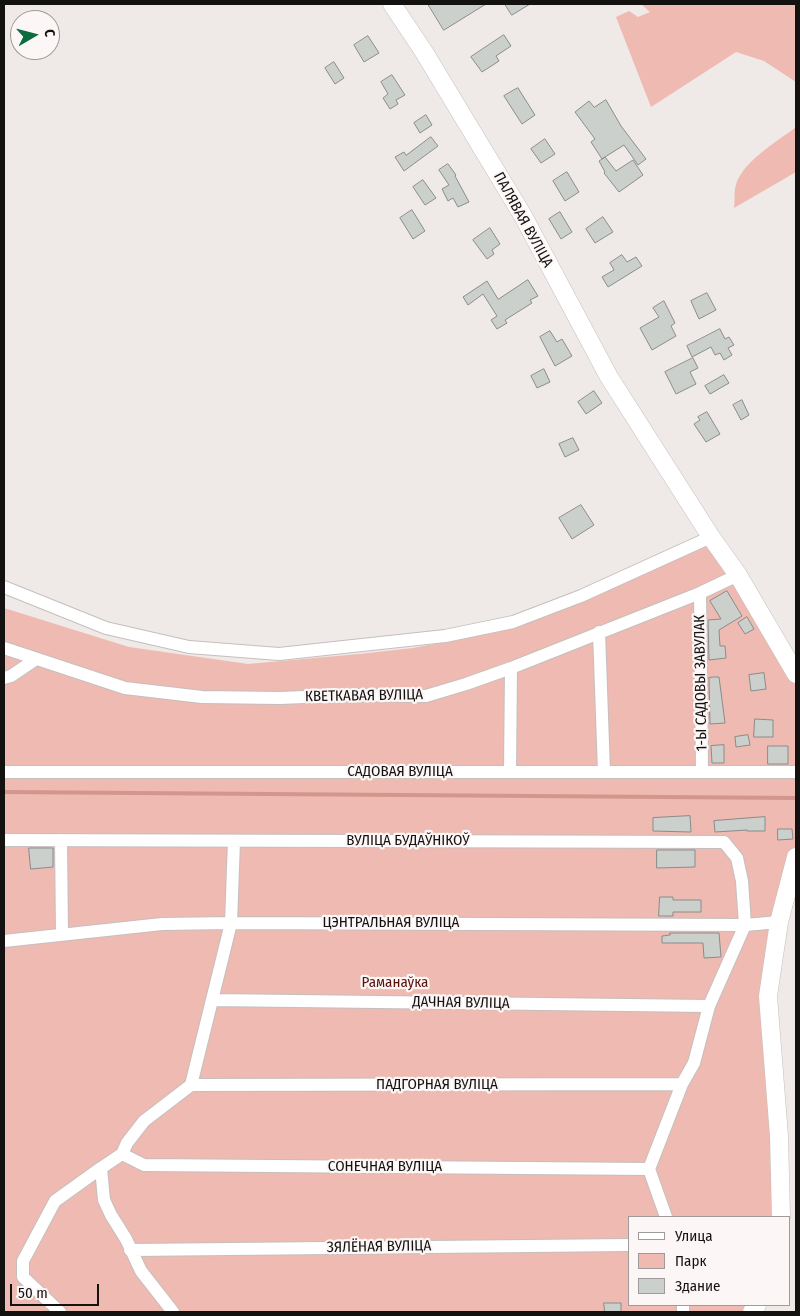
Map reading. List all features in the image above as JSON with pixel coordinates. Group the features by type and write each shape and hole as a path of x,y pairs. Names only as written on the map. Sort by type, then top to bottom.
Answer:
{"main road":[{"name":"ПАЛЯВАЯ ВУЛІЦА","path":"392,4 424,52 523,216 608,377 711,537 738,574 796,674"},
{"path":"781,1216 779,1136 768,996 778,922 796,857"}],"street":[{"path":"4,587 106,628 188,647 280,654 445,636 513,622 582,596 711,537"},
{"name":"КВЕТКАВАЯ ВУЛІЦА","path":"4,648 125,688 202,697 426,696 511,668 700,593 738,574"},
{"name":"1-Ы САДОВЫ ЗАВУЛАК","path":"700,593 702,772"},
{"path":"599,632 604,772"},
{"path":"4,678 11,676 36,659"},
{"path":"510,772 511,668"},
{"name":"САДОВАЯ ВУЛІЦА","path":"4,772 796,772"},
{"name":"ВУЛІЦА БУДАЎНІКОЎ","path":"4,840 724,842 737,858 742,881 745,925"},
{"path":"60,840 62,934"},
{"path":"60,1312 23,1276 23,1261 55,1201 122,1154 144,1121 191,1085 231,922 234,841"},
{"name":"ЦЭНТРАЛЬНАЯ ВУЛІЦА","path":"4,941 162,924 231,922 745,925 778,922"},
{"path":"666,1216 650,1169 682,1084 694,1063 709,1006 745,925"},
{"name":"ДАЧНАЯ ВУЛІЦА","path":"213,1000 709,1006"},
{"name":"ПАДГОРНАЯ ВУЛІЦА","path":"191,1085 682,1084"},
{"name":"СОНЕЧНАЯ ВУЛІЦА","path":"122,1154 144,1165 650,1169"},
{"path":"102,1168 104,1200 141,1271 173,1312"},
{"name":"ЗЯЛЁНАЯ ВУЛІЦА","path":"130,1250 628,1244"}],"green space":[{"path":"641,4 796,4 796,82 764,61 736,52 651,107 616,17 629,11 638,17 650,12"},
{"path":"796,127 796,172 734,208 735,189 738,179 744,170 760,154"},
{"name":"Раманаўка","path":"711,537 796,674 796,848 779,922 768,996 781,1216 628,1216 628,1306 756,1306 752,1312 4,1312 4,608 129,647 248,664 413,648 501,631 642,575"}],"building":[{"path":"428,4 486,4 444,30"},
{"path":"505,4 530,4 512,15"},
{"path":"504,35 511,46 496,56 499,61 482,72 471,57"},
{"path":"368,36 379,53 364,62 354,45"},
{"path":"334,62 344,78 335,84 325,68"},
{"path":"392,75 405,95 396,100 398,104 390,109 383,98 388,94 381,82"},
{"path":"518,88 535,115 522,124 504,96"},
{"path":"606,100 621,126 646,159 638,165 624,145 605,157 616,171 633,160 643,175 619,192 604,173 599,161 602,159 591,142 595,139 575,112 589,101 594,107"},
{"path":"426,115 432,125 420,133 414,123"},
{"path":"431,137 438,146 404,171 395,157 404,152 406,155"},
{"path":"545,139 555,154 541,163 531,149"},
{"path":"448,164 456,175 469,202 458,207 453,198 448,201 442,189 449,185 439,170"},
{"path":"567,172 579,192 565,201 553,181"},
{"path":"423,180 436,198 425,205 413,187"},
{"path":"412,210 425,231 413,239 400,218"},
{"path":"560,212 572,232 561,239 549,219"},
{"path":"603,217 613,232 595,243 586,229"},
{"path":"490,228 500,244 492,250 494,254 487,259 473,240"},
{"path":"622,255 627,262 636,257 642,266 608,287 602,277 614,270 610,263"},
{"path":"528,280 538,296 530,300 532,303 505,320 507,323 497,329 491,320 497,316 483,294 468,305 463,297 487,281 498,299"},
{"path":"707,293 716,310 699,319 691,301"},
{"path":"664,301 675,323 671,326 676,336 652,350 640,328 659,317 653,308"},
{"path":"720,329 725,339 729,337 734,345 728,348 732,355 724,360 720,353 715,355 711,347 692,357 687,346"},
{"path":"550,331 557,342 562,339 572,356 555,366 540,337"},
{"path":"693,358 698,368 690,372 696,384 676,394 665,372"},
{"path":"544,369 550,382 537,388 531,376"},
{"path":"724,375 729,383 710,394 705,386"},
{"path":"594,391 602,403 586,414 578,402"},
{"path":"742,400 749,415 741,420 733,405"},
{"path":"707,412 720,434 706,442 694,424 700,420 698,417"},
{"path":"573,438 579,450 565,457 559,444"},
{"path":"581,505 594,525 572,539 559,518"},
{"path":"727,591 742,616 719,630 720,646 725,646 726,658 709,660 708,620 721,619 710,601"},
{"path":"747,617 754,629 745,634 738,623"},
{"path":"764,673 766,689 751,691 749,675"},
{"path":"719,677 725,723 710,724 709,678"},
{"path":"755,719 773,720 773,737 754,737"},
{"path":"748,735 750,745 736,747 735,737"},
{"path":"724,745 724,763 712,763 711,746"},
{"path":"768,746 788,746 788,764 768,764"},
{"path":"690,816 691,832 653,831 653,818"},
{"path":"765,817 765,831 715,832 714,821"},
{"path":"778,829 792,829 793,839 778,840"},
{"path":"29,848 53,848 53,867 31,869"},
{"path":"657,850 695,850 695,867 657,868"},
{"path":"660,897 673,897 673,900 701,900 701,912 673,912 673,916 659,916"},
{"path":"670,933 719,933 721,957 704,958 703,943 662,943 662,936 670,935"},
{"path":"604,1303 621,1303 621,1312 605,1312"}],"waterway":[{"path":"4,792 796,798"}]}
